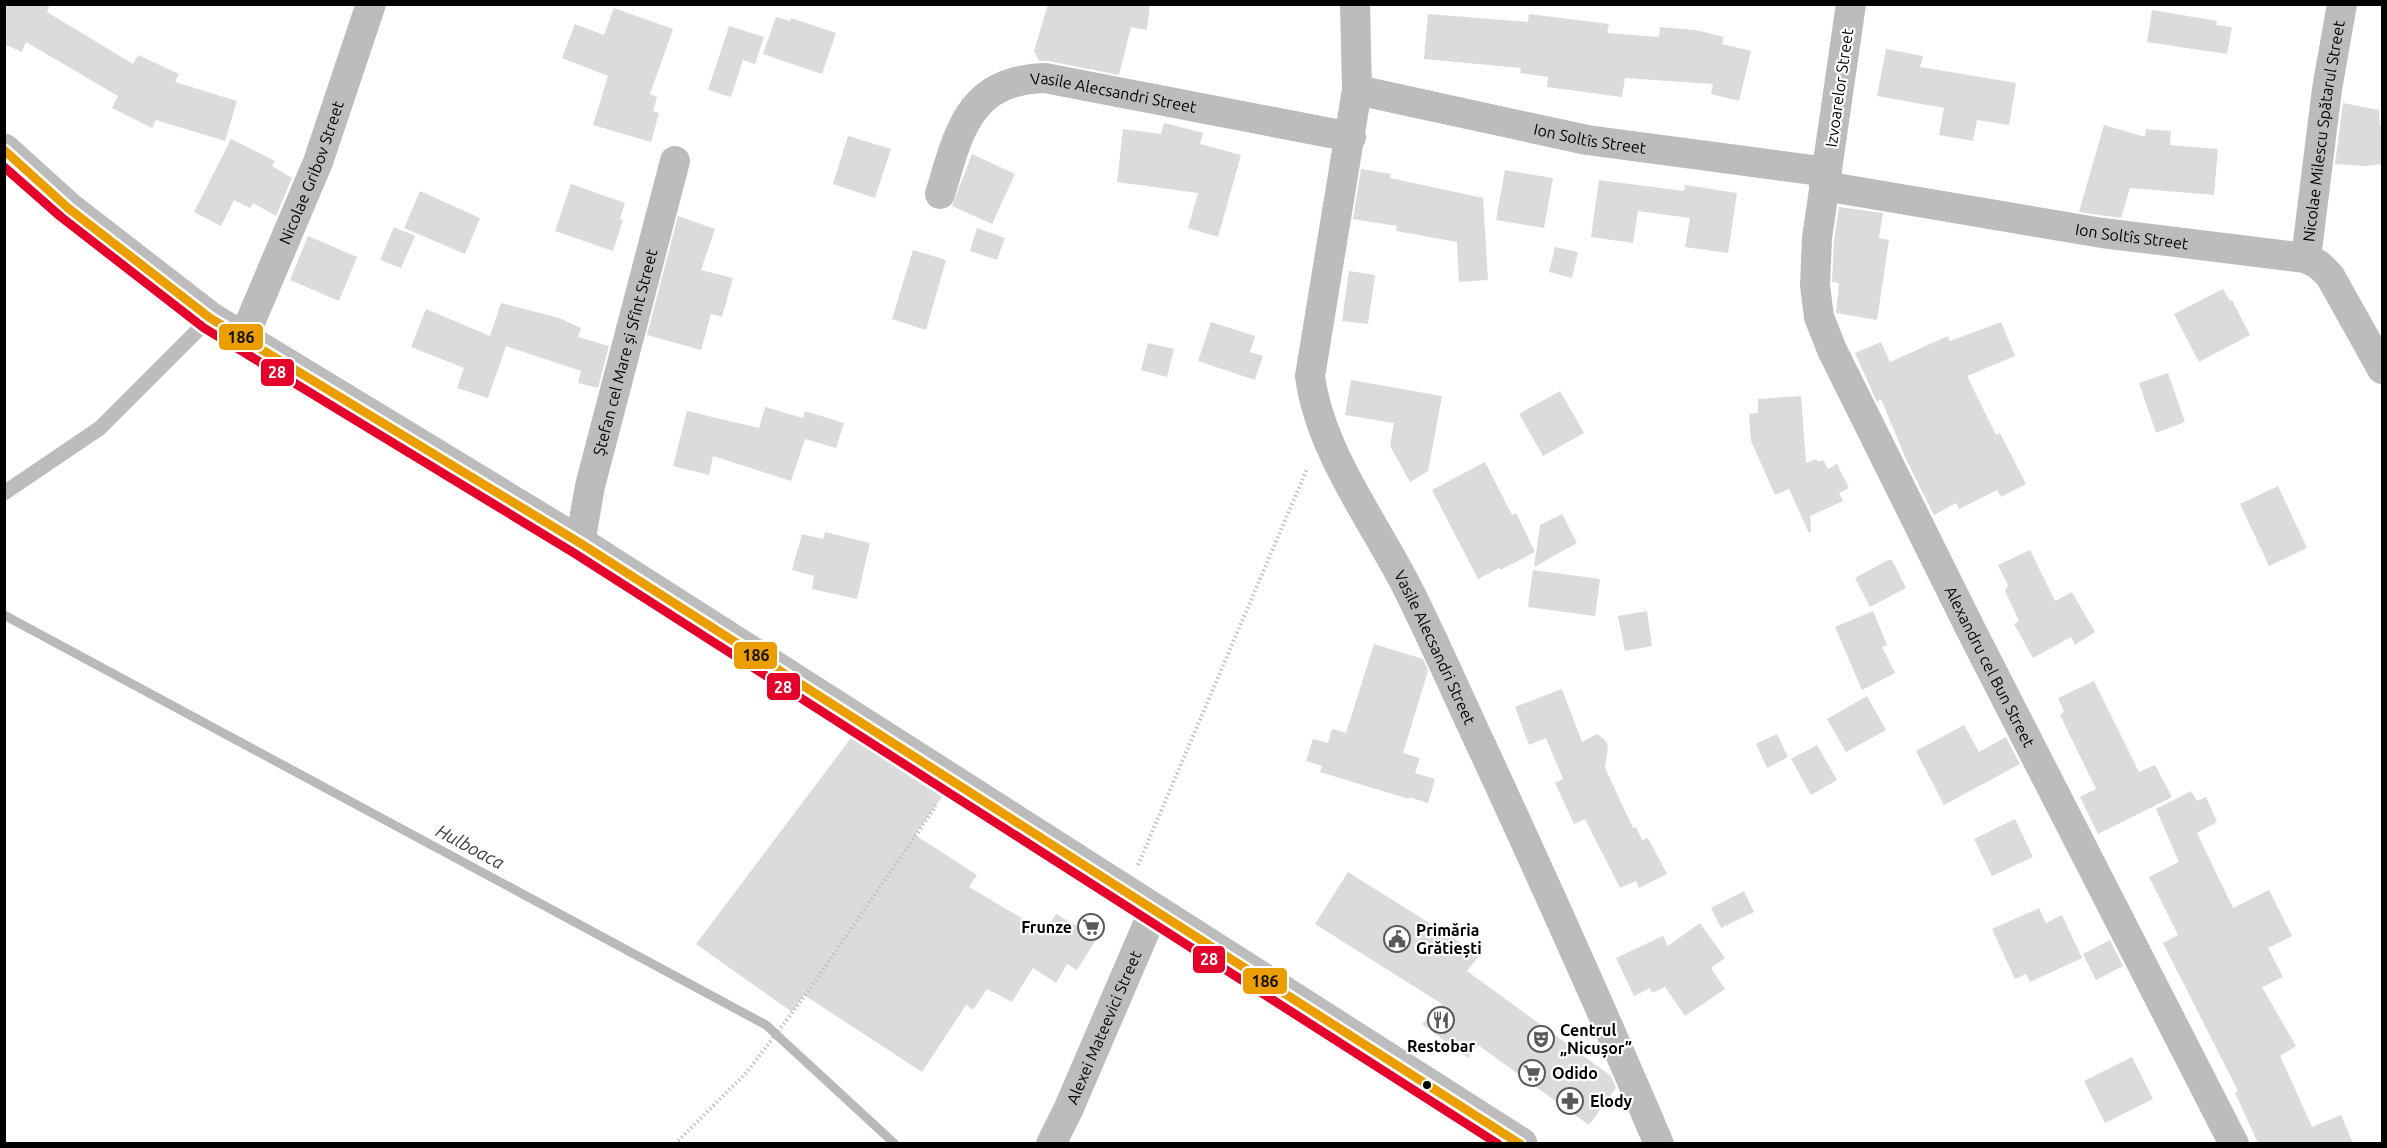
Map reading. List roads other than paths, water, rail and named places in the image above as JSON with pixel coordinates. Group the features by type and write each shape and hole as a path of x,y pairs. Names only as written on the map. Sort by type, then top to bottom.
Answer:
{"street":[{"name":"Nicolae Gribov Street","path":"243,339 318,162 371,4"},
{"name":"Vasile Alecsandri Street","path":"1355,4 1357,90 1310,376 1318,416 1323,430 1409,592 1520,828 1659,1143"},
{"name":"Izvoarelor Street","path":"1826,179 1851,4"},
{"name":"Nicolae Milescu Spătarul Street","path":"2306,258 2327,89 2342,4"},
{"name":"Vasile Alecsandri Street","path":"940,194 955,147 969,117 982,98 1001,86 1025,78 1045,78 1351,137"},
{"name":"Ion Soltîs Street","path":"1357,90 1587,140 1826,179 2102,233 2306,258 2319,265 2330,276 2382,369"},
{"path":"4,150 68,208 210,318 580,543 1521,1143"},
{"name":"Ștefan cel Mare și Sfînt Street","path":"580,543 590,486 675,161"},
{"name":"Alexandru cel Bun Street","path":"1826,179 1817,238 1815,285 1819,317 1832,350 1981,649 2234,1143"},
{"name":"Alexei Mateevici Street","path":"1051,1143 1068,1110 1154,910"}],"lane":[{"path":"4,493 100,428 210,318"}],"waterway":[{"name":"Hulboaca","path":"4,615 766,1025 895,1144"}],"place":[{"name":"Frunze","path":"1091,927"},
{"name":"Primăria Grătiești","path":"1397,939"},
{"name":"Restobar","path":"1441,1020"},
{"name":"Centrul „Nicușor”","path":"1541,1039"},
{"name":"Odido","path":"1532,1073"},
{"name":"Elody","path":"1570,1101"}]}
